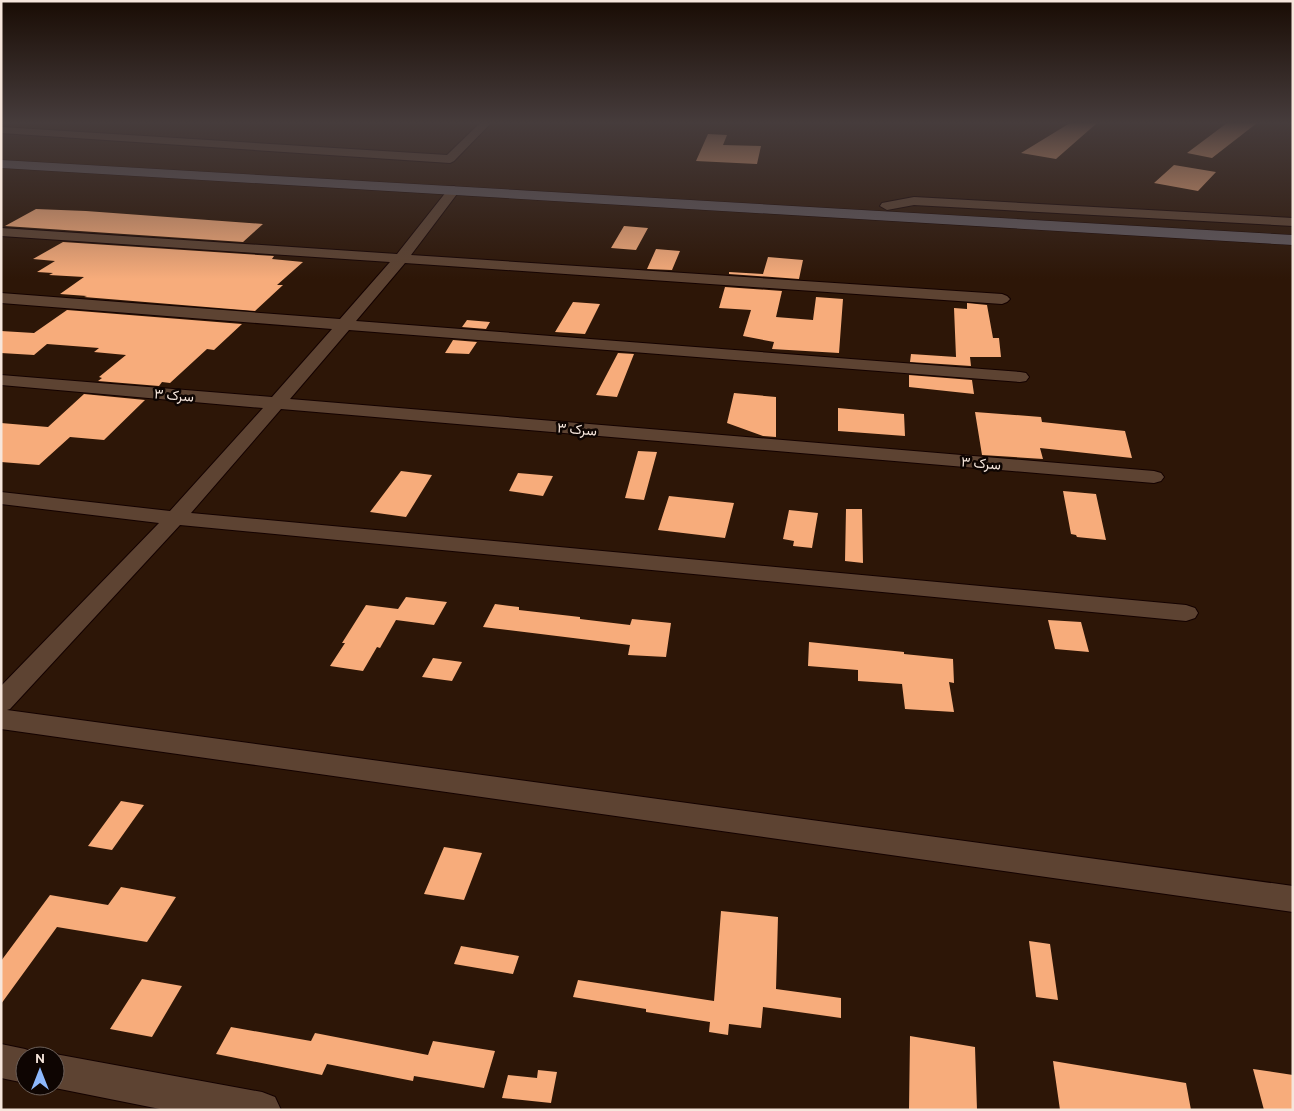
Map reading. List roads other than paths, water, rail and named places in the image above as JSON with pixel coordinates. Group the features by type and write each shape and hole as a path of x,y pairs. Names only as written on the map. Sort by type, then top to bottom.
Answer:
{"main road":[{"path":"190,175 929,214 1293,230"},
{"path":"346,175 887,206 929,214 1293,240"}],"street":[{"path":"1,703 175,518 276,404 400,260 454,190"},
{"path":"887,206 914,201 1293,222"},
{"path":"1,232 1002,299"},
{"path":"1,298 1020,376"},
{"name":"سرک ۳","path":"1,380 1154,477"},
{"path":"1,498 175,518 1186,613"},
{"path":"1,719 1293,899"},
{"path":"1,1061 15,1064"},
{"path":"65,1073 262,1110"}]}
